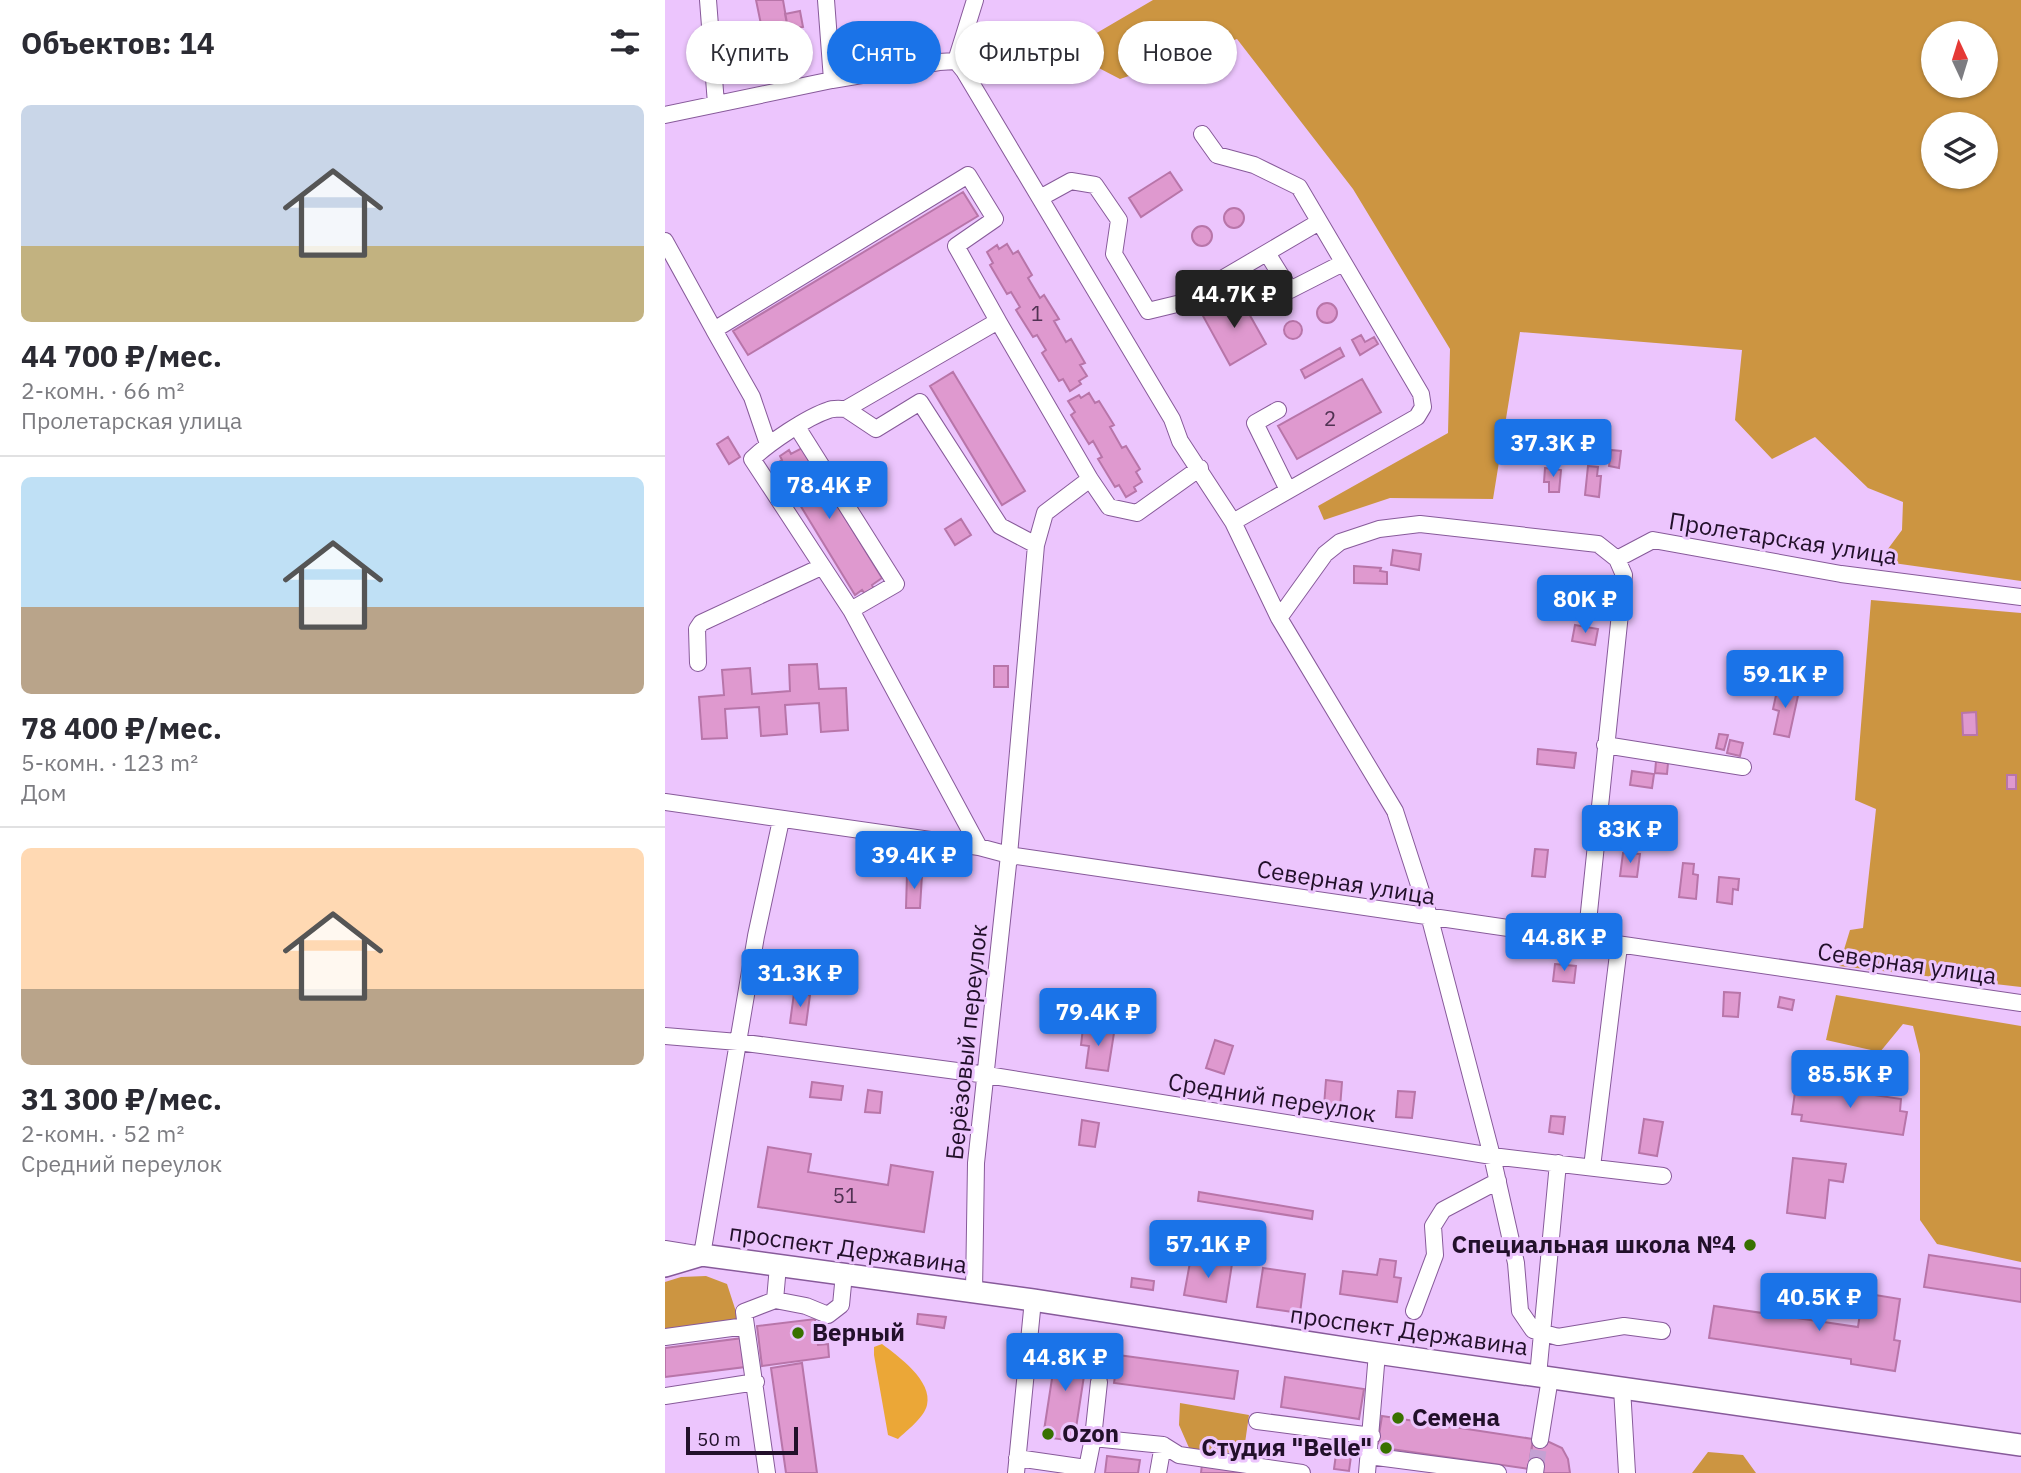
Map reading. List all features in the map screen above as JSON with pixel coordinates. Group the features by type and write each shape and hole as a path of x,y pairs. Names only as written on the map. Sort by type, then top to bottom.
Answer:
{"main road":[{"path":"665,1266 702,1255"},
{"name":"проспект Державина","path":"702,1255 1033,1300 1377,1353 2021,1445"}],"street":[{"path":"708,0 716,104"},
{"path":"826,0 828,21"},
{"path":"968,21 975,0"},
{"path":"665,115 827,81"},
{"path":"972,84 1172,419 1181,441 1233,522 1279,618 1395,811 1430,919 1492,1156 1516,1263 1520,1311 1533,1330 1558,1337 1624,1326 1662,1331"},
{"path":"1202,134 1217,155 1254,165 1299,187 1421,394 1423,407 1417,417 1233,522"},
{"path":"714,330 968,175 995,219 956,246 1090,479 1109,507 1137,513 1200,468"},
{"path":"1040,198 1071,181 1095,185 1119,220 1114,254 1148,311 1181,303 1319,222"},
{"path":"665,241 752,397 768,444"},
{"path":"1267,253 1290,290 1343,262"},
{"path":"979,847 851,610 752,459 768,444 797,427 830,409 846,409 998,321"},
{"path":"846,409 876,429 920,402 1000,526 1036,545"},
{"path":"1279,410 1255,423 1288,490"},
{"path":"797,427 896,584 851,610"},
{"name":"Берёзовый переулок","path":"974,1292 976,1163 1009,855 1036,545 1045,513 1090,479"},
{"path":"1279,618 1325,554 1340,542 1380,529 1420,524 1598,544 1617,559 1624,575 1586,941"},
{"name":"Пролетарская улица","path":"1617,559 1653,540 1840,574 2021,597"},
{"path":"698,663 698,629 701,623 821,567"},
{"path":"1605,745 1743,767"},
{"name":"Северная улица","path":"665,802 979,847 1009,855 1430,919 2021,1003"},
{"path":"702,1255 756,936 781,820"},
{"path":"1592,1167 1619,946"},
{"name":"Средний переулок","path":"665,1036 738,1042 987,1076 1492,1156 1663,1176"},
{"path":"1539,1440 1544,1377 1542,1334 1558,1163"},
{"path":"1414,1311 1435,1255 1433,1226 1443,1210 1498,1181"},
{"name":"проспект Державина","path":"665,1249 702,1255"},
{"path":"775,1300 778,1266"},
{"path":"767,1473 744,1312 775,1300 806,1306 828,1315 841,1305 843,1274"},
{"path":"1033,1300 1017,1466 1086,1470 1100,1382"},
{"path":"665,1337 746,1326"},
{"path":"1377,1353 1368,1465 1498,1473"},
{"path":"665,1396 756,1382"},
{"path":"1622,1388 1627,1473"},
{"path":"1257,1421 1371,1436"},
{"path":"1093,1438 1163,1445 1195,1465 1302,1473"},
{"path":"1158,1473 1163,1445"}],"shaded area":[{"path":"1153,0 2021,0 2021,581 1879,561 1902,530 1903,502 1868,488 1815,437 1772,459 1735,420 1742,350 1520,332 1493,499 1390,498 1324,520 1318,506 1448,433 1450,349 1353,189 1237,39 1237,21 1118,21 1118,78 1104,71 1104,29"},
{"path":"1871,600 2021,613 2021,987 1839,966 1850,930 1863,928 1876,809 1855,800"},
{"path":"1836,995 2021,1026 2021,1262 1937,1244 1920,1220 1920,1054 1913,1026 1903,1024 1880,1052 1826,1040"},
{"path":"706,1276 727,1284 741,1327 665,1343 665,1282 681,1277"},
{"path":"882,1344 920,1378 927,1396 927,1405 922,1415 898,1439 888,1435 874,1355 874,1347"},
{"path":"1180,1403 1249,1415 1244,1450 1226,1453 1190,1450 1179,1425"},
{"path":"1708,1452 1743,1455 1756,1473 1692,1473"}],"building":[{"path":"756,0 783,0 787,21 760,21"},
{"path":"800,11 802,21 786,21 785,14"},
{"path":"1170,172 1182,190 1141,217 1129,198"},
{"path":"963,192 978,216 748,355 733,331"},
{"path":"1234,208 1241,211 1244,218 1241,225 1234,228 1227,225 1224,218 1227,211"},
{"path":"1202,226 1209,229 1212,236 1209,243 1202,246 1195,243 1192,236 1195,229"},
{"path":"1007,244 1013,254 1018,251 1032,275 1028,278 1040,298 1044,295 1059,319 1054,321 1066,342 1071,339 1085,363 1080,365 1087,376 1070,391 1063,379 1059,381 1042,353 1046,350 1037,335 1033,337 1016,310 1020,307 1011,292 1007,294 990,265 993,263 987,252 997,245 999,249"},
{"path":"1239,296 1266,344 1230,365 1203,316"},
{"path":"1323,303 1331,303 1337,313 1331,323 1323,323 1317,317 1317,309"},
{"path":"1289,321 1297,321 1302,330 1300,337 1289,339 1284,334 1284,326"},
{"path":"1361,335 1365,342 1374,337 1378,344 1360,355 1352,340"},
{"path":"1340,348 1344,356 1305,378 1301,370"},
{"path":"953,372 1025,491 1002,505 930,386"},
{"path":"1362,379 1381,412 1297,459 1278,426"},
{"path":"1089,393 1095,403 1099,401 1114,425 1110,427 1122,448 1126,446 1140,469 1136,472 1142,482 1134,487 1136,491 1126,497 1119,485 1115,487 1098,459 1102,457 1093,441 1089,444 1071,415 1075,412 1068,401"},
{"path":"1537,430 1548,432 1546,448 1535,446"},
{"path":"728,437 740,457 729,464 717,444"},
{"path":"802,448 882,578 872,585 874,589 865,594 862,590 855,595 775,464 782,460 780,456 789,450 791,454"},
{"path":"1611,450 1621,451 1619,468 1609,466"},
{"path":"1588,466 1598,467 1597,476 1601,476 1599,497 1585,495"},
{"path":"1545,468 1561,470 1559,492 1549,492 1549,482 1544,482"},
{"path":"961,519 971,535 955,545 945,529"},
{"path":"1393,550 1421,554 1419,570 1391,565"},
{"path":"1354,566 1381,568 1380,571 1387,572 1387,584 1354,583"},
{"path":"1575,625 1598,629 1595,645 1572,641"},
{"path":"817,664 819,689 846,688 848,730 821,732 819,703 785,705 787,734 761,736 759,707 725,709 727,738 702,739 699,697 724,695 722,670 750,668 752,694 790,691 789,665"},
{"path":"994,666 1008,666 1008,687 994,687"},
{"path":"1778,686 1799,691 1789,737 1774,734 1779,711 1773,709"},
{"path":"1976,712 1977,735 1963,735 1962,713"},
{"path":"1719,734 1728,735 1724,750 1716,748"},
{"path":"1730,740 1743,743 1740,756 1727,753"},
{"path":"1538,749 1576,753 1574,768 1537,764"},
{"path":"1656,761 1668,763 1667,774 1655,773"},
{"path":"1632,771 1654,774 1652,788 1630,785"},
{"path":"2007,775 2016,775 2016,789 2007,789"},
{"path":"1631,812 1646,814 1644,823 1629,821"},
{"path":"1535,849 1548,850 1545,877 1532,876"},
{"path":"1623,853 1640,854 1637,877 1620,876"},
{"path":"1683,863 1694,864 1693,874 1698,875 1696,899 1679,897"},
{"path":"907,874 922,875 920,908 906,908"},
{"path":"1719,877 1739,879 1738,890 1733,889 1732,904 1717,902"},
{"path":"1555,964 1576,966 1574,983 1553,981"},
{"path":"1724,992 1740,993 1738,1017 1723,1016"},
{"path":"794,993 810,995 806,1025 790,1023"},
{"path":"1780,997 1794,1000 1792,1010 1778,1007"},
{"path":"1083,1028 1114,1033 1108,1071 1086,1068 1089,1046 1081,1045"},
{"path":"1215,1040 1233,1046 1224,1074 1206,1068"},
{"path":"1326,1080 1342,1082 1340,1108 1324,1106"},
{"path":"812,1082 843,1086 841,1100 810,1097"},
{"path":"1808,1085 1901,1099 1900,1111 1907,1112 1903,1135 1801,1121 1802,1115 1792,1114 1795,1092"},
{"path":"868,1090 882,1092 880,1113 865,1112"},
{"path":"1398,1091 1415,1092 1412,1118 1396,1117"},
{"path":"1551,1116 1565,1117 1563,1134 1549,1132"},
{"path":"1644,1119 1663,1122 1657,1156 1639,1153"},
{"path":"1082,1120 1099,1123 1095,1147 1079,1145"},
{"path":"768,1147 811,1154 808,1172 888,1185 891,1165 933,1172 924,1232 758,1207"},
{"path":"1793,1158 1846,1164 1843,1182 1829,1180 1825,1218 1787,1213"},
{"path":"1199,1192 1313,1211 1312,1219 1198,1201"},
{"path":"1929,1255 2021,1269 2021,1302 1924,1287"},
{"path":"1191,1257 1232,1264 1226,1302 1184,1295"},
{"path":"1380,1259 1396,1261 1394,1277 1401,1278 1397,1302 1340,1294 1343,1271 1377,1275"},
{"path":"1263,1268 1305,1274 1300,1313 1257,1307"},
{"path":"1132,1278 1154,1281 1153,1290 1131,1287"},
{"path":"1863,1293 1900,1299 1894,1340 1900,1341 1895,1371 1851,1364 1851,1359 1709,1338 1714,1306 1858,1327"},
{"path":"918,1314 946,1317 944,1328 917,1324"},
{"path":"815,1319 818,1345 828,1344 829,1357 762,1366 757,1326"},
{"path":"743,1338 745,1367 665,1377 665,1348"},
{"path":"1057,1346 1088,1350 1074,1441 1043,1437"},
{"path":"1118,1355 1238,1371 1234,1399 1114,1383"},
{"path":"802,1363 817,1473 786,1473 771,1368"},
{"path":"1285,1377 1364,1389 1359,1419 1281,1407"},
{"path":"1382,1416 1533,1439 1529,1469 1377,1447"},
{"path":"1533,1439 1547,1441 1562,1448 1568,1459 1570,1473 1540,1473 1529,1465"},
{"path":"1337,1447 1352,1449 1349,1471 1334,1469"},
{"path":"1107,1456 1140,1460 1138,1473 1105,1473"},
{"path":"1202,1464 1272,1473 1201,1473"}],"tunnel":[{"path":"1536,1466 1540,1440"}],"place":[{"name":"Специальная школа №4","path":"1750,1245"},
{"name":"Верный","path":"798,1333"},
{"name":"Семена","path":"1398,1418"},
{"name":"Ozon","path":"1048,1434"},
{"name":"Студия \"Belle\"","path":"1386,1448"}]}
